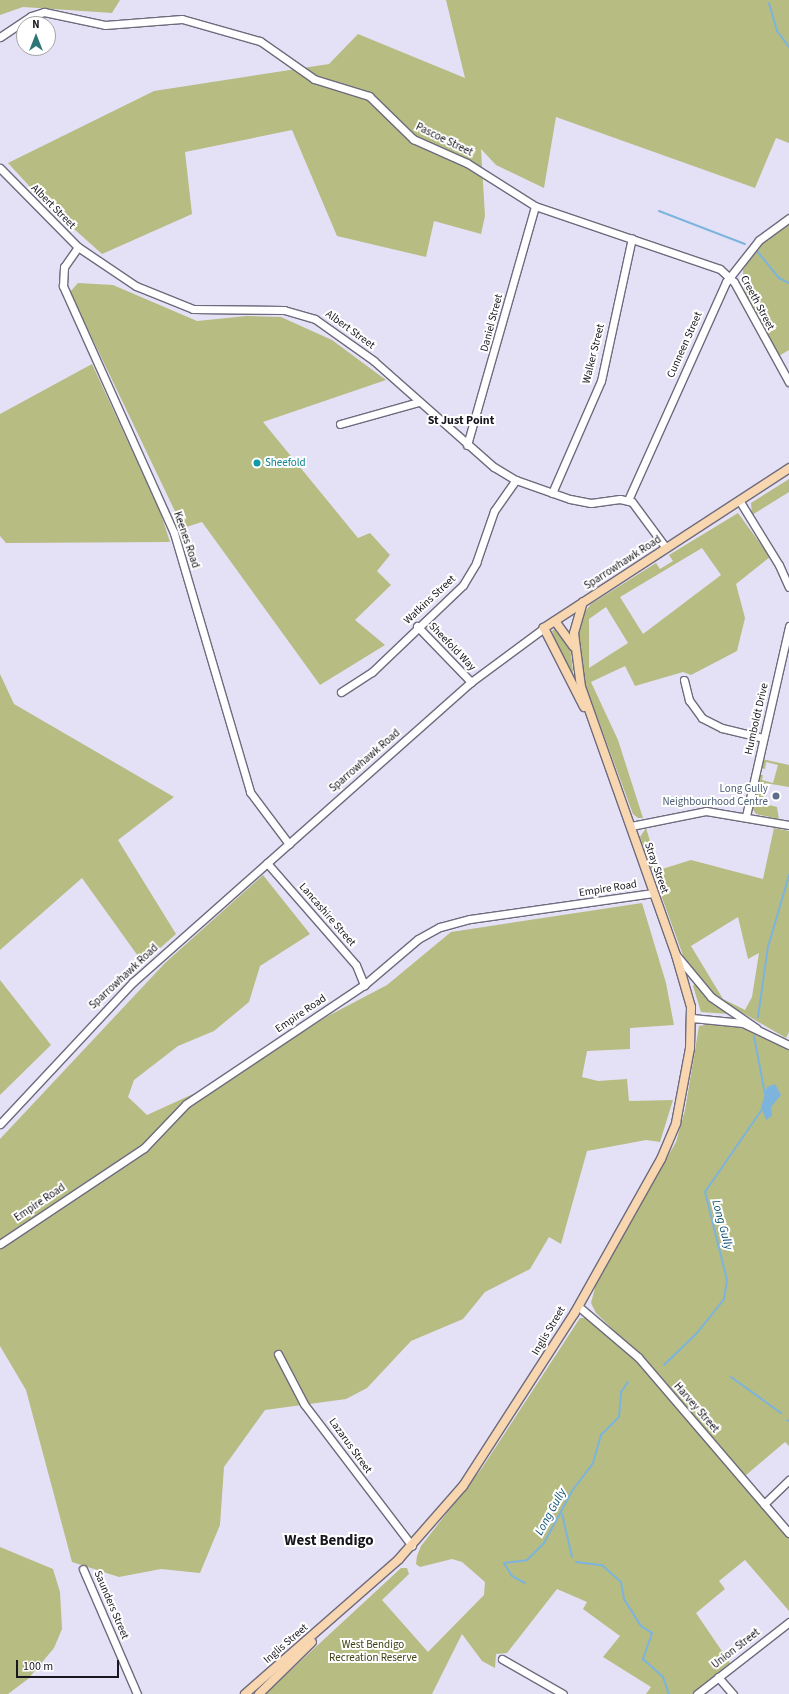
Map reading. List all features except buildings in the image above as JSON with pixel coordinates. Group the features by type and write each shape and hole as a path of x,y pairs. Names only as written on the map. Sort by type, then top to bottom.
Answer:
{"main road":[{"name":"Sparrowhawk Road","path":"544,628 789,468"},
{"name":"Stray Street","path":"584,602 575,622 574,647 595,727 676,955 692,1018"},
{"path":"555,621 574,647"},
{"name":"Stray Street","path":"544,628 595,727"},
{"name":"Inglis Street","path":"255,1691 412,1546 474,1471 578,1306 672,1135 686,1074 692,1018"}],"street":[{"name":"Pascoe Street","path":"0,38 31,16 44,12 105,25 182,19 253,38 314,78 369,96 413,139 467,163 535,206 702,261 730,276"},
{"name":"Albert Street","path":"0,168 78,247 130,283 175,304 204,310 284,310 315,319 351,342 467,445 516,480 552,493 591,503 628,500"},
{"name":"Daniel Street","path":"467,445 535,206"},
{"name":"Cunneen Street","path":"628,500 730,276 766,232 789,218"},
{"name":"Walker Street","path":"552,493 601,381 632,238"},
{"name":"Keenes Road","path":"78,247 64,267 64,286 174,533 250,792 289,844"},
{"name":"Creeth Street","path":"730,276 789,382"},
{"path":"340,424 419,402"},
{"name":"Watkins Street","path":"341,692 372,672 417,626 468,579 494,512 516,480"},
{"path":"628,500 639,509 666,548"},
{"path":"739,500 788,579 789,588"},
{"name":"Sheefold Way","path":"417,626 471,682"},
{"name":"Humboldt Drive","path":"746,816 789,626"},
{"name":"Sparrowhawk Road","path":"0,1124 100,1014 267,862 471,682 544,628"},
{"path":"684,680 689,700 702,718 722,728 763,738"},
{"path":"630,826 702,812 746,816 789,825"},
{"name":"Lancashire Street","path":"267,862 356,965 364,985"},
{"name":"Empire Road","path":"0,1244 144,1148 186,1104 216,1082 364,985 418,939 440,927 470,919 653,893"},
{"path":"676,955 711,997 756,1028 789,1045"},
{"path":"692,1018 726,1020 756,1028"},
{"name":"Harvey Street","path":"578,1306 638,1357 789,1533"},
{"name":"Lazarus Street","path":"278,1354 304,1404 412,1546"},
{"path":"764,1504 789,1480"},
{"name":"Saunders Street","path":"83,1568 137,1694"},
{"name":"Union Street","path":"697,1694 789,1622"},
{"path":"502,1659 563,1694"},
{"path":"718,1677 733,1694"}],"green space":[{"path":"0,0 120,0 112,13 23,7 0,15"},
{"path":"446,0 789,0 789,143 776,138 755,188 556,117 544,188 496,165 481,149 485,216 481,234 434,221 426,257 337,236 292,130 185,152 192,214 102,254 44,202 8,163 154,91 329,64 358,34 465,78"},
{"path":"789,222 789,350 777,357 744,290 743,270 761,240"},
{"path":"78,283 113,285 197,321 247,316 281,317 332,340 386,380 263,422 358,538 370,533 390,555 377,571 391,585 355,620 385,645 320,685 202,522 183,528 70,292"},
{"path":"92,364 160,511 170,542 6,543 0,536 0,414"},
{"path":"789,479 789,492 752,515 751,503"},
{"path":"738,513 770,557 736,584 745,618 737,651 691,675 683,672 635,686 625,666 591,682 618,740 643,818 638,818 633,814 586,687 579,656 578,631 583,614 591,604 656,563 660,569 673,561 669,555","holes":["702,548 721,575 643,634 620,597","606,607 628,643 589,668 589,619"]},
{"path":"555,628 570,646 574,680 556,644 552,631"},
{"path":"0,674 14,704 174,797 118,840 176,934 143,963 82,878 0,950"},
{"path":"762,759 789,765 789,787 765,783 762,794 769,805 777,807 779,819 756,814 752,808 759,775 763,775 762,780 773,783 778,765 766,762 765,769 761,768"},
{"path":"646,828 659,870 691,860 763,879 774,828 789,831 789,1032 786,1038 712,995 685,961 640,837","holes":["738,917 748,959 759,953 752,997 745,1010 723,999 691,946"]},
{"path":"263,875 310,934 260,966 249,1002 214,1031 178,1046 134,1080 128,1097 147,1115 237,1074 328,1016 387,985 451,932 642,903 666,983 674,1025 630,1028 630,1049 587,1051 582,1077 598,1081 627,1079 629,1101 673,1100 660,1142 646,1140 587,1151 561,1244 549,1237 530,1269 485,1292 463,1319 411,1341 367,1388 346,1399 265,1410 224,1467 220,1525 200,1573 161,1569 119,1577 72,1562 26,1390 0,1346 0,1139 165,963"},
{"path":"0,980 51,1045 0,1095"},
{"path":"695,983 729,1014 701,1012 693,986"},
{"path":"715,1023 751,1030 789,1050 789,1446 785,1442 745,1476 645,1361 596,1313 591,1303 597,1280 676,1142 685,1110 699,1026"},
{"name":"West Bendigo Recreation Reserve","path":"580,1318 588,1318 631,1356 789,1538 789,1611 745,1560 719,1581 725,1589 696,1613 730,1663 692,1694 646,1694 651,1687 603,1657 620,1636 583,1609 587,1602 557,1589 507,1653 496,1654 495,1668 482,1661 462,1634 432,1694 265,1694 401,1568 407,1568 409,1574 382,1600 428,1652 484,1595 485,1582 462,1562 452,1559 420,1567 416,1564 417,1556 421,1546 482,1468"},
{"path":"0,1547 53,1569 60,1592 62,1629 54,1648 28,1679 8,1694 0,1694"}],"water":[{"path":"775,1084 781,1095 771,1107 772,1116 766,1120 761,1107 767,1087"}],"waterway":[{"path":"769,3 777,31 789,47"},
{"path":"659,211 745,244"},
{"path":"757,251 779,278 789,283"},
{"name":"Long Gully","path":"758,1017 768,947 789,875"},
{"name":"Long Gully","path":"754,1036 765,1094"},
{"name":"Long Gully","path":"664,1365 697,1333 724,1299 727,1280 705,1192 763,1108"},
{"path":"731,1377 781,1413"},
{"name":"Long Gully","path":"525,1583 512,1576 504,1563 527,1560 544,1543 572,1491 593,1463 601,1435 619,1417 621,1392 628,1382"},
{"path":"562,1514 572,1557"},
{"path":"576,1562 602,1565 621,1582 624,1599 641,1626 652,1633 643,1659 663,1677 669,1694"}],"place":[{"name":"Sheefold","path":"257,463"},
{"name":"Long Gully Neighbourhood Centre","path":"776,796"}],"district":[{"name":"St Just Point","path":"461,421"},
{"name":"West Bendigo","path":"329,1541"}]}
